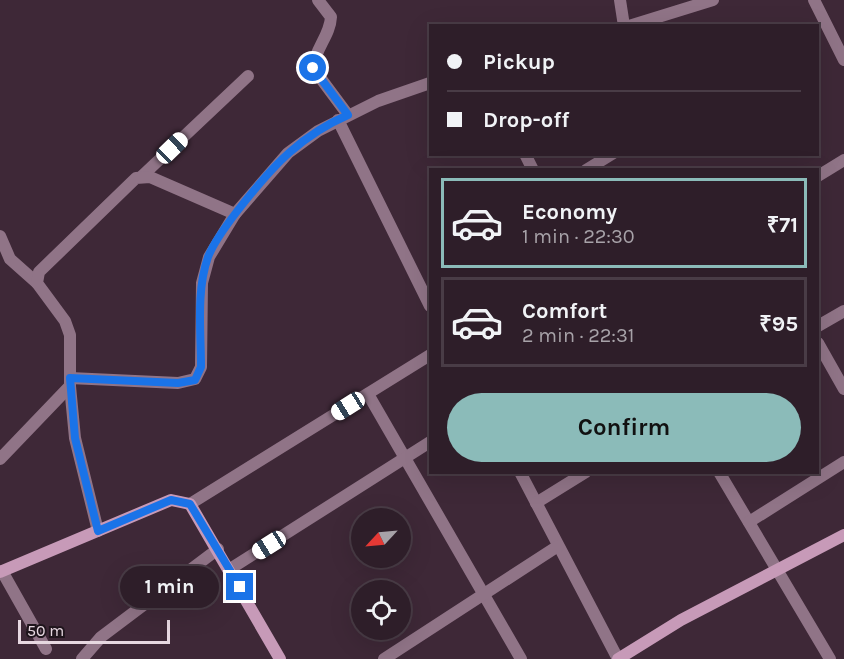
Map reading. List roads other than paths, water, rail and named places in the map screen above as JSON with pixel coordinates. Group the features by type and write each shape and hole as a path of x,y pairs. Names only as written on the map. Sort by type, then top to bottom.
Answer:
{"street":[{"path":"318,0 331,17 330,29 314,54 313,68 343,117 429,304"},
{"path":"620,0 624,24"},
{"path":"635,24 713,0"},
{"path":"814,0 844,60"},
{"path":"37,282 39,272 48,261 130,182 142,177 248,76"},
{"path":"0,459 70,382 178,383 195,380 201,367 202,283 209,257 235,214 288,153 343,117 378,101 429,83"},
{"path":"589,168 609,156"},
{"path":"819,175 844,160"},
{"path":"142,177 150,177 235,214"},
{"path":"0,236 10,259 37,282 65,321 70,335 70,382 75,438 98,531"},
{"path":"819,325 844,311"},
{"path":"819,345 844,389"},
{"path":"46,649 1,572 171,500 190,504 429,356"},
{"path":"368,394 521,659"},
{"path":"230,569 429,443"},
{"path":"749,522 844,462"},
{"path":"521,474 618,659 681,620 844,536"},
{"path":"536,503 583,474"},
{"path":"720,474 830,659"},
{"path":"190,504 230,569 280,659"},
{"path":"384,659 558,546"},
{"path":"82,659 101,637 218,549"}]}
